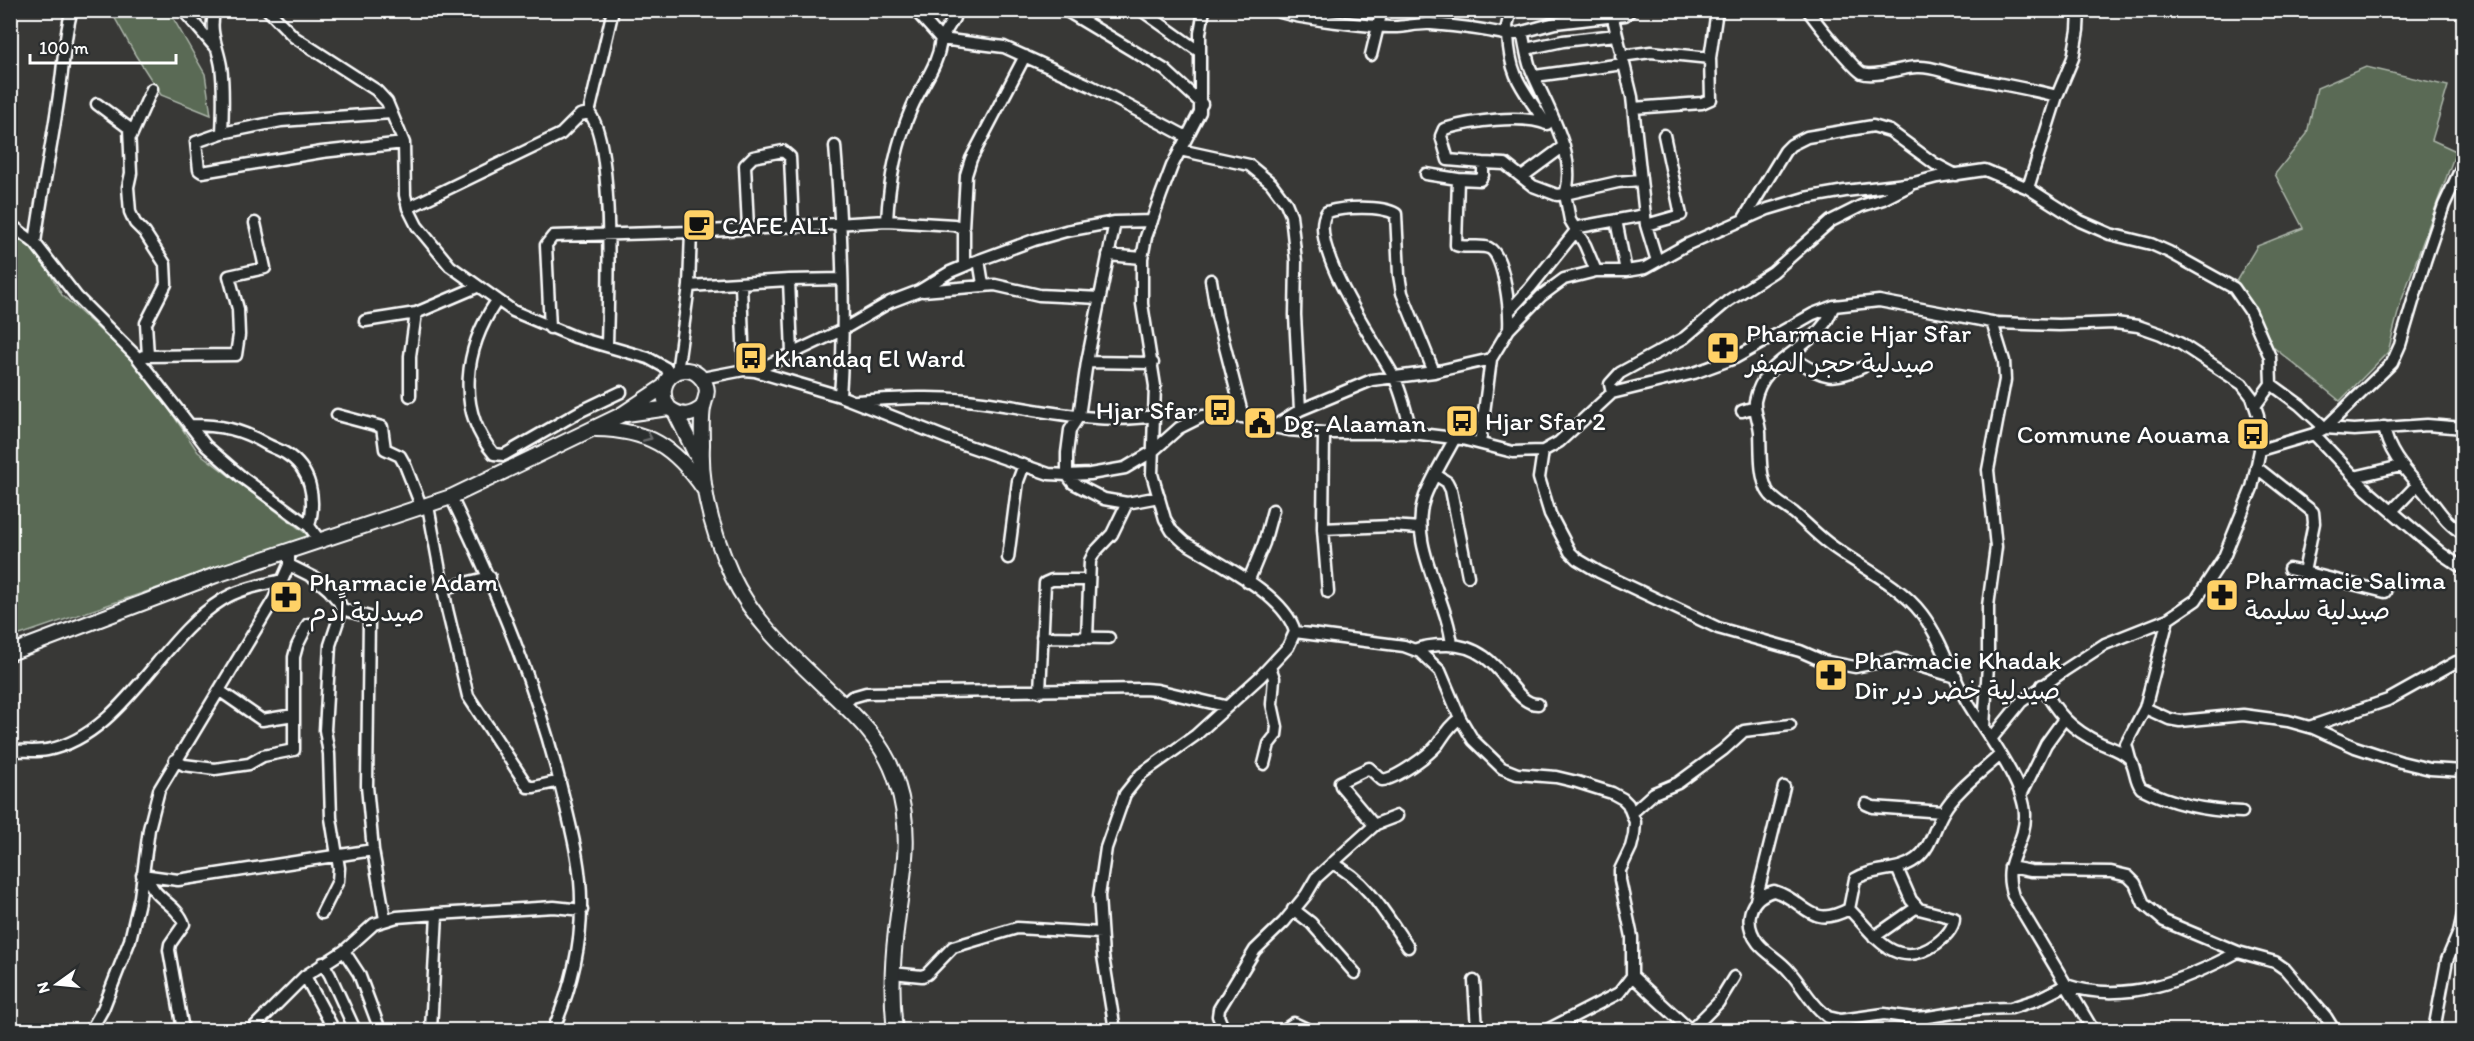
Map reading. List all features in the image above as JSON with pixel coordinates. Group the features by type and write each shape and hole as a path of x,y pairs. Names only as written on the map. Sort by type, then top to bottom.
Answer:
{"street":[{"path":"35,243 72,10"},
{"path":"183,10 216,48"},
{"path":"215,10 213,26 221,65 224,99 222,133"},
{"path":"268,10 294,37 376,90 387,102 404,142 405,195 408,208 417,226 450,266 496,302 513,312 550,328 659,362 666,368 670,378"},
{"path":"589,113 613,10"},
{"path":"915,10 941,39 996,45 1025,56 1091,86 1187,137"},
{"path":"887,221 889,190 896,149 916,98 935,67 941,39 954,18 954,10"},
{"path":"1065,10 1166,70 1202,104"},
{"path":"1141,10 1200,52"},
{"path":"1115,1030 1103,956 1099,896 1110,831 1125,794 1141,774 1196,735 1270,667 1288,646 1295,632 1293,623 1278,604 1248,582 1184,542 1172,531 1165,519 1152,474 1153,363 1142,303 1142,258 1152,220 1180,150 1196,123 1202,104 1200,52 1204,10"},
{"path":"1276,10 1287,16 1378,26 1431,24 1479,28 1508,35 1554,23 1612,14 1625,15 1631,10"},
{"path":"1371,55 1382,10"},
{"path":"1511,10 1507,26 1511,62 1516,80 1564,146 1568,159 1569,178 1565,194 1570,220 1596,271"},
{"path":"1633,108 1708,102 1711,99 1710,58 1717,10"},
{"path":"1808,10 1851,62 1863,73 1932,67 2057,96"},
{"path":"2028,188 2057,96 2073,58 2079,10"},
{"path":"1612,14 1633,108 1646,220 1657,261"},
{"path":"1522,32 1529,62 1551,126"},
{"path":"1526,49 1563,41 1616,35"},
{"path":"1535,76 1622,60 1651,51 1710,58"},
{"path":"964,266 963,228 966,175 971,159 1025,56"},
{"path":"130,136 152,89"},
{"path":"97,104 129,128 130,212 135,223 145,233 165,264 166,284 146,323 142,356"},
{"path":"391,112 281,122 222,133 196,142 199,170 202,172 404,142"},
{"path":"408,208 561,134 580,115 589,113"},
{"path":"589,113 595,120 601,143 609,234 607,345"},
{"path":"1551,126 1536,121 1487,121 1442,130 1445,156 1448,160 1505,164 1529,184 1557,195 1618,182 1640,180"},
{"path":"1743,220 1785,151 1791,145 1807,137 1873,126 1890,131 1935,164 1957,175"},
{"path":"1510,310 1576,229 1585,225 1616,220 1646,220 1681,215 1664,135"},
{"path":"835,146 841,223 840,396"},
{"path":"1521,177 1564,146"},
{"path":"1180,150 1250,165 1271,183 1286,203 1291,215 1296,261 1295,315 1300,410"},
{"path":"748,228 745,165 753,157 783,151 790,157 793,225"},
{"path":"2260,450 2314,434 2325,428 2392,363 2400,345 2444,205 2463,162"},
{"path":"1426,174 1480,180 1484,163"},
{"path":"1480,443 1491,359 1509,329 1553,286 1564,279 1596,271 1626,271 1645,268 1686,245 1768,209 1805,198 1914,183 1984,170 2028,188 2080,221 2110,234 2151,244 2234,288 2250,311 2270,357 2271,384 2255,406"},
{"path":"1458,179 1456,245 1485,247 1493,251 1510,310 1509,329"},
{"path":"1612,393 1610,384 1620,373 1684,338 1728,301 1773,272 1831,221 1914,183"},
{"path":"1412,433 1394,378 1328,256 1322,222 1327,212 1365,208 1391,211 1396,214 1398,266 1402,293 1434,372"},
{"path":"10,653 216,575 289,558 321,541 451,497 621,415 670,378 690,371 702,378 749,370 842,330 890,302 919,291 979,260 1034,240 1115,222 1152,220"},
{"path":"1616,220 1626,271"},
{"path":"550,328 547,241 553,236 691,232 887,221 954,225 963,228"},
{"path":"1115,222 1078,416 1071,429 1067,453 1067,475 1073,483 1104,498 1127,503 1160,497"},
{"path":"142,356 236,355 239,335 238,309 229,276 265,268 255,223"},
{"path":"10,224 35,243 77,297 142,356 189,425 216,457 309,526 321,541"},
{"path":"691,232 689,286 670,378 662,394 701,467"},
{"path":"1108,255 1142,258"},
{"path":"979,260 983,284"},
{"path":"689,286 842,279"},
{"path":"789,280 792,353"},
{"path":"1211,280 1217,316 1243,417"},
{"path":"741,284 749,370"},
{"path":"919,291 983,284 1039,295 1100,298"},
{"path":"365,321 416,313 477,287"},
{"path":"749,370 840,396 909,424 1049,474 1067,475 1125,468 1152,452 1179,428 1203,416 1243,417 1273,427 1324,433 1412,433 1455,438 1513,452 1543,451 1559,442 1612,393 1694,373 1735,358 1813,314 1834,306 1879,301 1992,322 2059,325 2115,323 2138,326 2181,344 2242,384 2252,397 2260,431 2260,450 2252,488 2224,557 2196,600 2168,619 2105,644 2042,685 2021,702 1991,739"},
{"path":"496,302 475,344 469,379 469,404 475,422 494,453 504,455 579,412 621,392"},
{"path":"1834,306 1826,322 1789,356 1780,360 1764,378 1758,389 1755,407 1760,427 1764,482 1769,494 1828,543 1905,597 1921,612 1932,629 1965,698 1991,739 2021,795 2025,815 2010,867 2008,884 2092,1030"},
{"path":"410,396 410,356 416,313"},
{"path":"1984,727 1988,665 1988,606 1996,547 1988,470 2006,380 2004,361 1992,322"},
{"path":"1789,356 1832,377 1841,376 1863,367"},
{"path":"1273,427 1300,410 1372,380 1434,372 1491,359"},
{"path":"1087,362 1153,363"},
{"path":"728,374 707,392 703,407 701,467 723,556 744,597 777,638 857,717 887,756 902,800 907,854 892,973 894,1030"},
{"path":"702,378 707,392"},
{"path":"2271,384 2300,405 2325,428 2354,429 2427,425 2463,428"},
{"path":"853,401 939,398 1003,404 1078,416 1129,420 1154,416"},
{"path":"621,415 673,411 691,415 703,407"},
{"path":"1742,411 1755,407"},
{"path":"337,415 382,427 385,449 400,456 425,507 464,684 473,704 528,787 560,781"},
{"path":"189,425 207,425 245,432 293,459 312,492 314,506 309,526"},
{"path":"2384,426 2390,448 2401,466 2443,518 2463,534"},
{"path":"591,429 621,430 637,433 657,441 688,469 706,491"},
{"path":"1324,433 1323,529 1328,592"},
{"path":"2314,434 2354,477 2442,554 2463,569"},
{"path":"1452,645 1450,624 1422,544 1420,528 1424,498 1455,438"},
{"path":"523,444 530,459"},
{"path":"1543,451 1539,478 1550,514 1570,552 1599,572 1718,628 1800,651 1823,661 1855,667 1896,659 1956,677"},
{"path":"1008,558 1018,481 1024,465"},
{"path":"2354,477 2401,466"},
{"path":"2256,467 2313,512 2314,523 2304,572"},
{"path":"1436,475 1447,482 1451,490 1468,576"},
{"path":"2392,511 2417,485"},
{"path":"451,497 490,577 535,693 560,781 574,842 582,910 571,987 553,1030"},
{"path":"1087,638 1088,580 1091,557 1112,534 1127,503"},
{"path":"1248,582 1264,543 1273,510"},
{"path":"1323,529 1391,526 1420,528"},
{"path":"91,1030 126,954 145,875 154,808 159,790 175,760 220,691 264,616 282,580 289,558"},
{"path":"289,558 329,590 342,609 330,645 325,730 329,754 331,818 338,856 338,881 322,913"},
{"path":"2289,569 2385,592"},
{"path":"444,588 490,577"},
{"path":"10,751 47,750 85,733 122,704 166,651 212,607 235,594 282,580"},
{"path":"1040,692 1045,583 1052,580 1088,580"},
{"path":"342,609 369,616 367,786 373,850 385,920"},
{"path":"2168,619 2145,708 2126,744 2138,784 2172,801 2242,812"},
{"path":"175,760 184,765 216,769 249,764 263,756 294,750 294,657 308,624"},
{"path":"1295,632 1404,646 1414,650 1430,659 1440,671 1460,718 1473,740 1502,768 1523,775 1556,777 1612,793 1623,799 1633,812 1634,835 1620,870 1632,937 1632,976 1619,993 1547,1030"},
{"path":"1042,638 1109,638"},
{"path":"1414,650 1421,647 1452,645 1473,649 1488,658 1525,701 1538,704"},
{"path":"2309,727 2388,700 2456,662"},
{"path":"1264,764 1269,744 1276,735 1277,727 1272,704 1274,678 1270,667"},
{"path":"2042,685 2064,719 2087,736 2123,753 2130,760"},
{"path":"844,704 852,697 866,693 1157,690 1225,706"},
{"path":"220,691 262,720 294,715"},
{"path":"2145,708 2169,719 2180,721 2250,716 2288,721 2401,762 2430,769 2463,771"},
{"path":"1374,825 1340,782 1371,768 1382,780 1390,778 1431,751 1446,730 1460,718"},
{"path":"2021,795 2046,744 2064,719"},
{"path":"1633,812 1654,793 1678,783 1723,750 1744,731 1790,725"},
{"path":"1849,909 1855,879 1862,875 1897,868 1920,856 1933,837 1943,812 1950,802 2000,755"},
{"path":"1784,787 1756,900 1750,912 1754,936 1763,949 1787,969 1828,1017 1841,1020 1884,1014 1913,1018 1978,1009 2011,1008 2036,1000 2066,985 2084,991 2101,993 2148,988 2177,980 2238,952"},
{"path":"1866,804 1873,807 1943,812"},
{"path":"1224,1030 1218,1016 1223,1001 1255,950 1306,895 1316,878 1374,825 1397,816"},
{"path":"145,875 178,880 373,850"},
{"path":"1332,863 1357,879 1375,897 1408,947"},
{"path":"2010,867 2031,871 2123,874 2134,883 2145,904 2164,921 2238,952 2275,962 2285,969 2326,1017 2334,1030"},
{"path":"1849,909 1874,937 1891,951 1900,954 1917,953 1935,945 1950,929 1954,918 1917,907 1897,868"},
{"path":"145,875 156,894 178,912 184,924 170,944 169,950 183,1030"},
{"path":"1756,900 1769,892 1777,892 1820,917 1832,916 1849,909"},
{"path":"251,1030 305,976 344,951 374,924 385,920 437,914 554,907 582,910"},
{"path":"1874,937 1917,907"},
{"path":"1293,909 1311,923 1355,973"},
{"path":"2434,1030 2447,960 2458,932 2463,910"},
{"path":"431,1030 437,914"},
{"path":"892,973 922,976 927,974 952,947 1017,927 1101,933"},
{"path":"344,951 359,974 380,1030"},
{"path":"323,963 338,990 355,1030"},
{"path":"305,976 334,1030"},
{"path":"1632,976 1691,1030 1718,1003 1734,977"},
{"path":"1474,981 1477,1030"},
{"path":"1913,1018 1930,1030"},
{"path":"1284,1030 1294,1023 1310,1030"}],"green space":[{"path":"111,11 169,11 205,74 211,115 161,95"},
{"path":"2366,67 2448,86 2432,140 2456,151 2400,305 2388,352 2340,401 2273,347 2235,283 2257,246 2303,228 2275,174 2307,134 2317,88"},
{"path":"10,234 19,236 41,257 62,295 142,369 198,452 309,536 11,638"}],"place":[{"name":"CAFE ALI","path":"699,225"},
{"name":"Pharmacie Hjar Sfar صيدلية حجر الصفر","path":"1723,348"},
{"name":"Khandaq El Ward","path":"751,358"},
{"name":"Hjar Sfar","path":"1220,410"},
{"name":"Hjar Sfar 2","path":"1462,421"},
{"name":"Dg. Alaaman","path":"1260,423"},
{"name":"Commune Aouama","path":"2253,434"},
{"name":"Pharmacie Salima صيدلية سليمة","path":"2222,595"},
{"name":"Pharmacie Adam صيدلية اًدم","path":"286,597"},
{"name":"Pharmacie Khadak Dir صيدلية خضر دير","path":"1831,675"}]}
